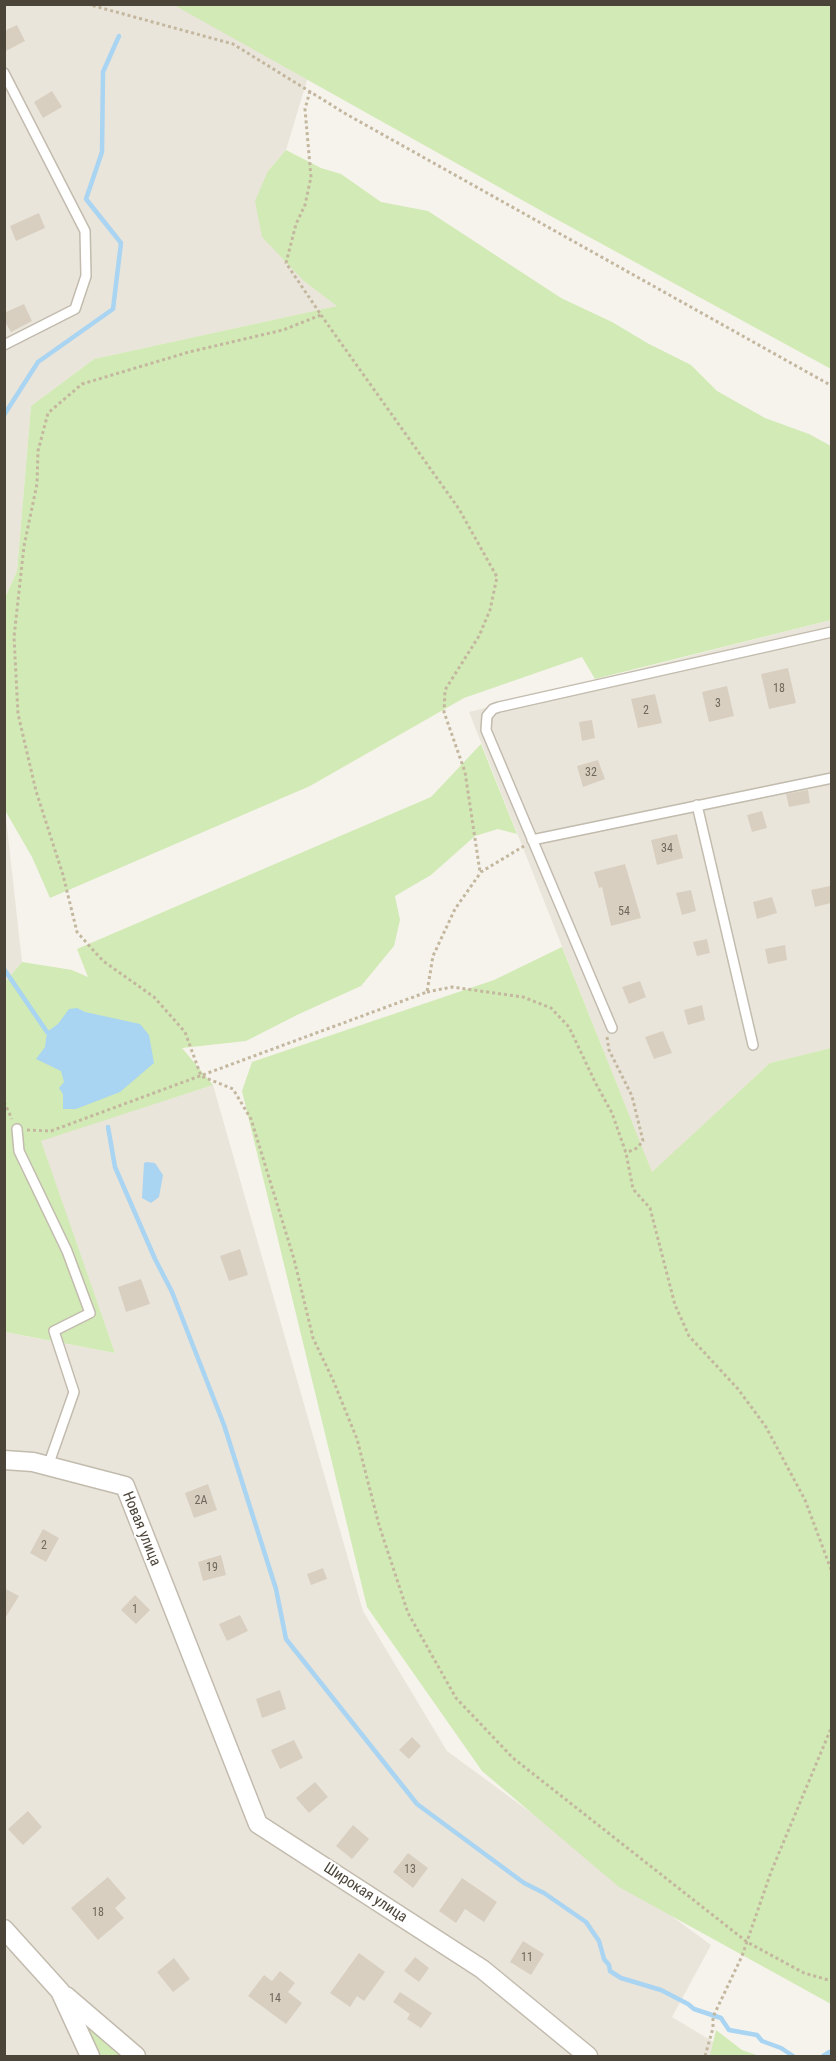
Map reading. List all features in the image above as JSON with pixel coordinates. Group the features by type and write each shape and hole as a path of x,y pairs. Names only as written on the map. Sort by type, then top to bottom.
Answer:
{"street":[{"name":"Новая улица","path":"4,1460 33,1462 125,1486 203,1685"},
{"name":"Широкая улица","path":"203,1685 258,1824 482,1968 588,2056"},
{"path":"4,1929 60,1991 136,2056"},
{"path":"60,1991 90,2056"}],"lane":[{"path":"4,73 85,231 87,276 75,309 4,345"},
{"path":"612,1028 486,730 485,721 493,709 831,632"},
{"path":"532,840 831,778"},
{"path":"697,806 753,1045"},
{"path":"17,1129 19,1151 67,1251 90,1313 54,1331 74,1392 48,1466"}],"path":[{"path":"87,4 233,44 367,126 831,386"},
{"path":"310,91 305,109 311,177 305,205 296,224 286,263 459,508 497,577 490,610 479,636 445,690 444,712 465,772 480,872"},
{"path":"321,315 283,330 189,352 82,384 48,413 38,451 36,484 24,546 14,637 18,714 36,791 63,875 78,932 103,961 154,997 185,1032 201,1076 233,1089 251,1119 294,1259 313,1338 357,1439 379,1525 408,1613 456,1698 513,1758 747,1942 804,1973 831,1981"},
{"path":"427,992 433,956 455,909 480,872 532,840"},
{"path":"4,1102 17,1129 51,1131 427,992 452,987 522,997 551,1008 569,1027 612,1113 626,1154 633,1189 650,1208 675,1305 689,1336 738,1389 766,1427 805,1500 831,1572"},
{"path":"612,1028 605,1030 609,1050 632,1096 643,1141 637,1148 626,1154"},
{"path":"705,2056 713,2028 713,2017 727,1991 747,1942 771,1872 831,1726"}],"shaded area":[{"path":"5,5 196,5 308,77 286,150 268,171 305,282 338,306 94,359 31,406 17,571 5,598"},
{"path":"831,620 831,1048 770,1063 652,1173 469,712"},
{"path":"4,800 22,962 5,982 4,982"},
{"path":"213,1085 363,1611 447,1751 711,1945 672,2017 737,2056 5,2056 4,1332 115,1353 40,1140"}],"green space":[{"path":"174,5 831,5 831,369 547,214"},
{"path":"286,150 321,168 341,174 381,202 428,211 561,298 612,322 691,365 717,391 765,418 809,434 831,446 831,620 595,679 582,657 464,698 310,786 50,898 32,857 6,812 4,800 5,598 17,571 31,406 94,359 337,306 305,282 262,237 255,201 268,171"},
{"path":"481,744 517,834 498,829 475,836 431,875 395,896 400,920 394,946 361,986 246,1041 182,1048 213,1085 41,1141 115,1353 5,1332 5,982 22,962 72,970 88,977 77,949 431,797"},
{"path":"562,947 652,1172 770,1063 831,1048 831,2004 619,1887 482,1771 367,1607 242,1091 252,1062 494,980"},
{"path":"75,2013 128,2056 96,2056"},
{"path":"716,2030 742,2050 759,2056 710,2056"}],"water":[{"path":"77,1008 85,1012 140,1024 149,1035 154,1063 120,1092 76,1109 63,1109 63,1094 59,1088 64,1082 61,1071 36,1059 45,1047 47,1032 58,1024 69,1009"},
{"path":"144,1163 155,1163 163,1175 159,1197 151,1203 142,1198"}],"building":[{"path":"17,25 25,41 4,52 4,31"},
{"path":"52,91 62,107 43,118 34,102"},
{"path":"39,213 45,228 16,241 10,226"},
{"path":"24,304 32,321 11,332 4,320 4,313"},
{"path":"788,668 796,703 769,709 761,674"},
{"path":"727,686 734,716 709,722 702,692"},
{"path":"655,694 662,723 638,728 631,699"},
{"path":"592,720 595,738 582,741 579,722"},
{"path":"598,760 605,779 583,787 577,766"},
{"path":"808,790 810,803 789,807 786,794"},
{"path":"762,811 767,828 752,832 747,815"},
{"path":"677,834 683,858 657,865 651,840"},
{"path":"625,864 641,918 611,926 602,887 599,888 594,872"},
{"path":"830,886 831,903 815,907 811,890"},
{"path":"691,890 696,911 682,915 676,893"},
{"path":"772,897 777,913 757,919 753,902"},
{"path":"707,939 710,953 697,956 693,942"},
{"path":"785,945 787,960 768,964 765,949"},
{"path":"640,981 646,997 629,1004 622,987"},
{"path":"702,1005 705,1020 688,1025 684,1010"},
{"path":"663,1031 672,1053 654,1059 645,1037"},
{"path":"240,1249 248,1275 229,1281 220,1256"},
{"path":"141,1279 150,1304 126,1312 118,1287"},
{"path":"208,1484 217,1510 194,1518 185,1493"},
{"path":"43,1529 59,1538 46,1562 30,1553"},
{"path":"221,1555 226,1575 203,1581 198,1562"},
{"path":"323,1568 327,1579 311,1585 307,1574"},
{"path":"4,1588 19,1596 4,1620"},
{"path":"135,1595 150,1610 136,1624 121,1610"},
{"path":"240,1615 248,1631 227,1641 219,1624"},
{"path":"280,1690 286,1709 262,1718 256,1699"},
{"path":"412,1737 421,1746 409,1759 399,1750"},
{"path":"294,1740 303,1758 280,1769 271,1750"},
{"path":"315,1782 328,1797 309,1813 296,1798"},
{"path":"28,1811 42,1827 23,1845 8,1829"},
{"path":"353,1825 369,1839 352,1859 336,1846"},
{"path":"408,1853 428,1868 413,1888 393,1872"},
{"path":"108,1877 126,1898 115,1908 124,1918 98,1940 71,1908"},
{"path":"462,1878 497,1902 484,1922 465,1909 456,1923 439,1911"},
{"path":"523,1941 544,1954 531,1975 510,1962"},
{"path":"359,1953 385,1972 364,2001 357,1996 350,2007 330,1993"},
{"path":"415,1957 429,1968 419,1982 404,1971"},
{"path":"174,1958 190,1979 173,1992 157,1972"},
{"path":"280,1971 295,1983 288,1992 302,2003 286,2024 248,1996 264,1975 272,1981"},
{"path":"400,1992 432,2013 421,2028 407,2019 410,2014 393,2002"}],"waterway":[{"path":"4,415 38,362 113,309 121,243 86,199 102,152 103,72 119,36"},
{"path":"4,969 47,1032 51,1034"},
{"path":"108,1127 115,1167 172,1292 224,1425 276,1589 286,1639 417,1804 524,1883 544,1893 586,1922 599,1941 610,1971 621,1978 661,1990 694,2009 721,2018 729,2030 757,2035 762,2041 781,2048 793,2056"},
{"path":"823,2056 829,2052 830,2056"}]}
